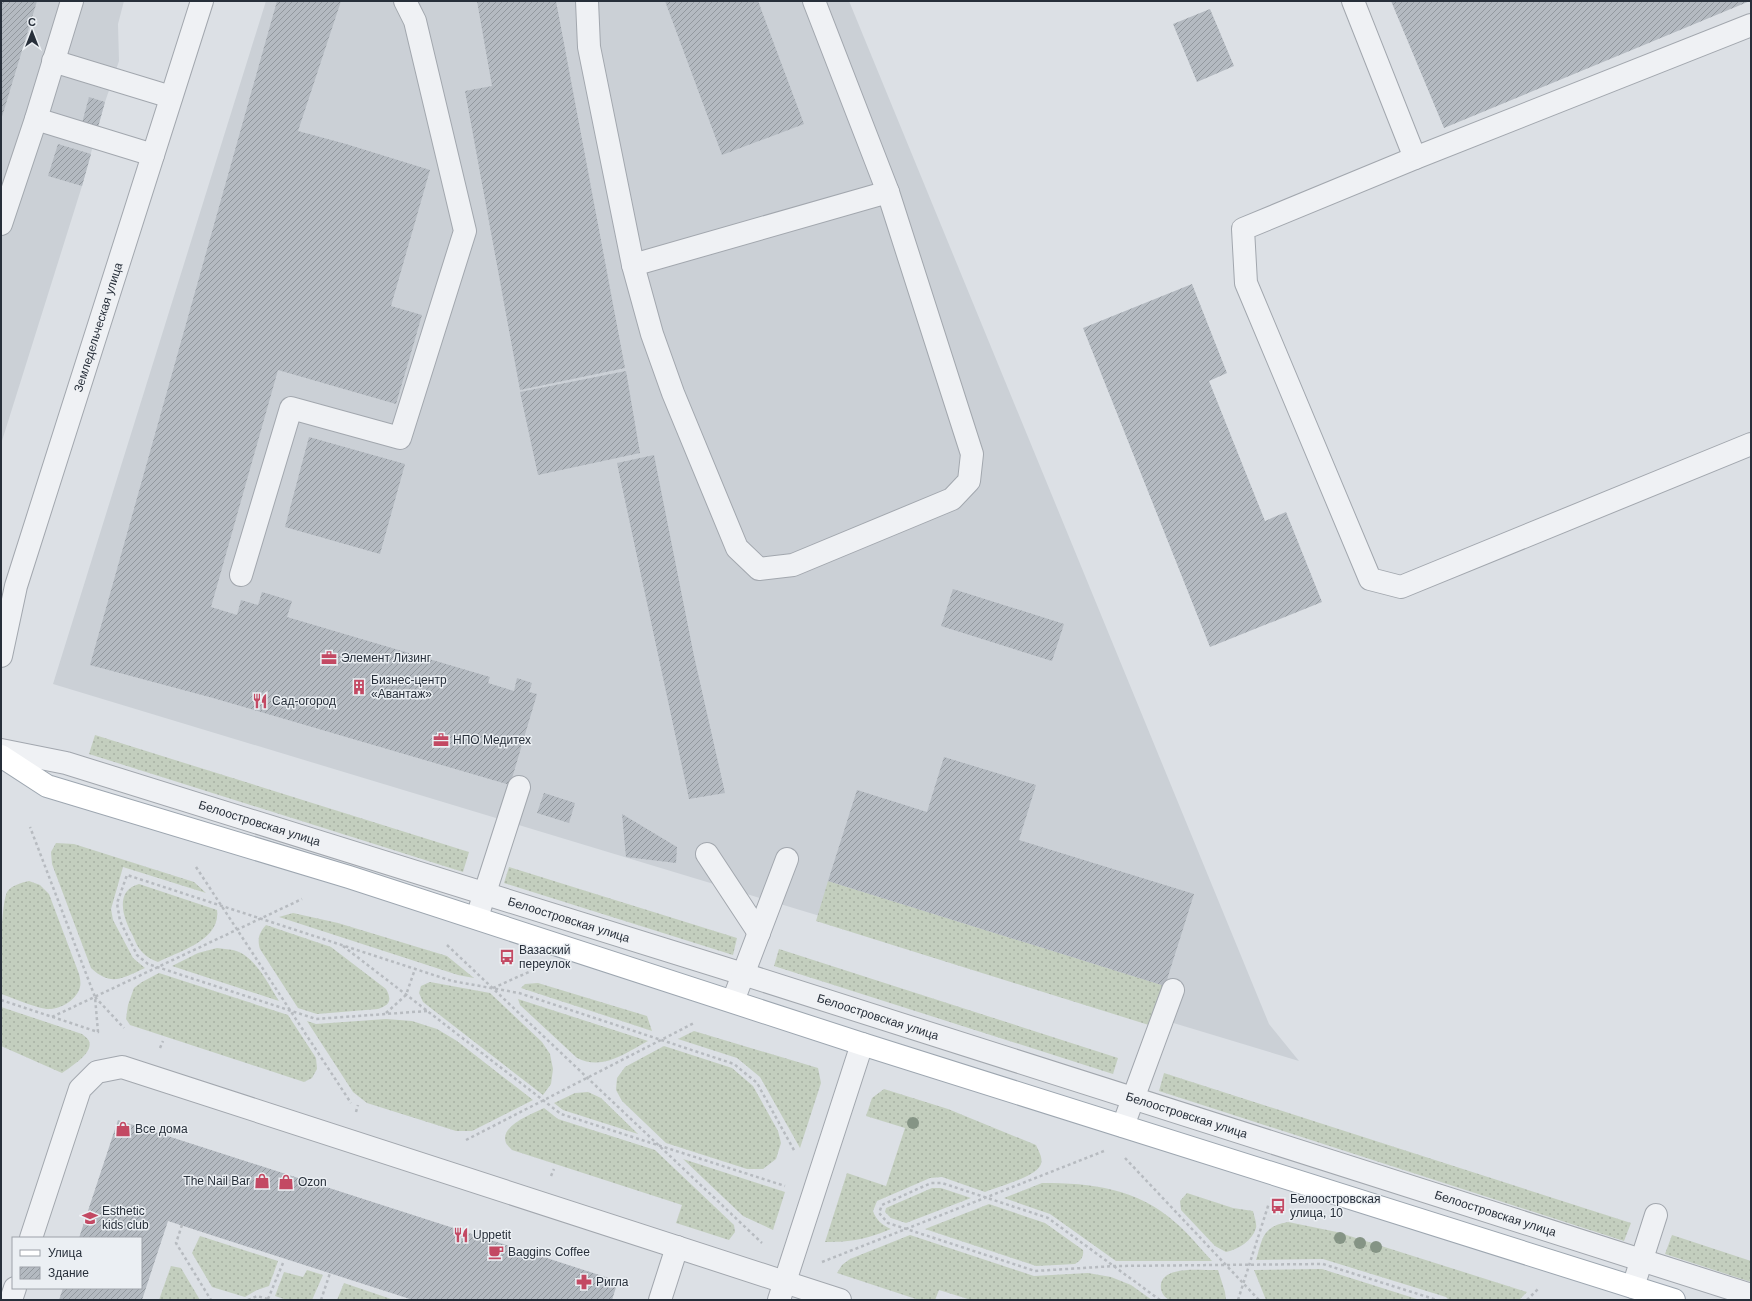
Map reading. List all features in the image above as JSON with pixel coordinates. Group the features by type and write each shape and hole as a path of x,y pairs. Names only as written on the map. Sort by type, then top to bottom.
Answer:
{"main road":[{"name":"Белоостровская улица","path":"1,756 47,786 349,877 862,1044 1674,1300"}],"street":[{"path":"1,224 36,119 72,1"},
{"name":"Земледельческая улица","path":"1,656 16,586 202,1"},
{"path":"241,575 290,408 400,438 464,231 416,21 405,1"},
{"path":"587,1 589,47 633,265 652,334 668,378 737,548 760,569 793,565 952,499 969,481 972,454 888,192 814,1"},
{"path":"1353,1 1415,158"},
{"path":"1751,24 1415,158 1243,229 1246,283 1370,579 1401,586 1751,444"},
{"path":"53,61 171,97"},
{"path":"36,119 153,155"},
{"path":"633,265 888,192"},
{"name":"Белоостровская улица","path":"1,750 66,763 743,974 1751,1295"},
{"path":"477,918 519,787"},
{"path":"707,854 759,933"},
{"path":"733,1001 787,859"},
{"path":"1123,1126 1173,990"},
{"path":"782,1291 862,1044"},
{"path":"31,1237 80,1089 97,1072 122,1067 677,1247 782,1291 840,1300"},
{"path":"1633,1287 1656,1215"},
{"path":"660,1300 677,1247"},
{"path":"11,1300 15,1289"}],"path":[{"path":"1,1000 98,1032 95,997 30,827"},
{"path":"196,867 351,1103"},
{"path":"427,1011 316,1019 148,964 137,955 120,921 117,903 127,875 415,969 452,980 519,993 734,1064 757,1083 798,1157"},
{"path":"52,1017 302,900"},
{"path":"341,944 561,1114 786,1186"},
{"path":"447,945 752,1236 768,1248 817,1264 1104,1151"},
{"path":"385,1014 406,995 415,969"},
{"path":"492,988 531,972"},
{"path":"95,997 124,1028"},
{"path":"466,1140 694,1023"},
{"path":"1123,1157 1259,1300"},
{"path":"1160,1300 1114,1266 1048,1218 942,1183 931,1183 882,1204 879,1213 888,1222 1035,1271 1114,1266 1323,1264 1437,1300"},
{"path":"1238,1300 1269,1202"},
{"path":"182,1225 176,1243 211,1300"},
{"path":"248,1300 257,1296 270,1300 283,1263"},
{"path":"321,1300 330,1273"},
{"path":"1527,1300 1539,1287"}],"shaded area":[{"path":"1,1 124,1 118,24 119,61 105,102 82,186 1,444"},
{"path":"266,1 849,1 1269,1024 1299,1061 53,684"}],"green space":[{"path":"95,735 469,852 463,872 89,754"},
{"path":"56,843 74,844 194,882 206,893 123,867 111,909 113,920 133,958 145,968 117,979 105,977 98,974 91,968 52,864 51,852"},
{"path":"509,867 737,938 733,955 504,883"},
{"path":"29,881 40,885 49,894 80,977 80,987 76,996 64,1005 54,1009 44,1009 1,994 1,940 5,900 7,892 11,888"},
{"path":"828,881 1165,986 1152,1026 816,921"},
{"path":"139,884 217,910 217,920 213,929 206,937 187,949 158,962 150,958 139,949 126,922 124,914 123,899 126,893 131,888"},
{"path":"293,913 338,923 447,956 474,978 458,975 279,917"},
{"path":"266,925 331,947 386,989 389,996 389,1002 385,1006 378,1009 317,1014 298,1008 260,949 259,936"},
{"path":"217,948 233,950 248,958 260,971 279,1001 172,966 198,953"},
{"path":"779,949 1118,1058 1113,1074 774,966"},
{"path":"159,973 288,1015 316,1058 317,1069 312,1078 304,1082 130,1025 126,1019 128,1005 134,988"},
{"path":"430,982 490,993 542,1042 550,1054 553,1069 551,1084 543,1095 423,1002 419,993 421,986"},
{"path":"538,983 647,1016 652,1031 521,988 525,984"},
{"path":"518,999 648,1041 614,1059 596,1063 577,1058 520,1005"},
{"path":"1,1007 82,1034 89,1041 90,1046 85,1055 62,1073 1,1046"},
{"path":"386,1019 412,1021 437,1029 457,1041 533,1100 472,1131 456,1131 367,1103 353,1092 307,1021 316,1024"},
{"path":"694,1031 818,1068 821,1083 800,1148 760,1077 737,1058 678,1039"},
{"path":"664,1046 732,1068 753,1086 778,1131 781,1143 776,1159 763,1169 747,1169 666,1143 622,1101 616,1090 617,1078 625,1067"},
{"path":"1164,1073 1631,1223 1624,1241 1159,1091"},
{"path":"884,1089 948,1109 1036,1145 1041,1158 1040,1166 1031,1174 1023,1178 985,1192 942,1177 930,1178 877,1201 873,1211 874,1214 880,1222 891,1229 859,1239 825,1242 847,1173 886,1186 905,1128 866,1116 872,1098"},
{"path":"588,1092 601,1098 638,1134 563,1110 554,1103 575,1093"},
{"path":"544,1108 558,1119 655,1150 734,1225 735,1232 729,1240 676,1223 682,1205 512,1150 506,1143 505,1137 507,1131 518,1121"},
{"path":"683,1159 785,1192 773,1230 743,1216"},
{"path":"1042,1183 1096,1186 1130,1195 1146,1202 1161,1211 1176,1223 1190,1236 1212,1261 1116,1261 1050,1214 1004,1198"},
{"path":"932,1188 941,1188 971,1198 906,1223 891,1218 885,1212 886,1208"},
{"path":"1187,1193 1233,1208 1253,1211 1256,1222 1254,1233 1248,1241 1236,1249 1226,1252 1215,1246 1181,1210 1180,1201"},
{"path":"989,1204 1045,1223 1083,1250 1082,1258 1075,1264 1036,1266 925,1229"},
{"path":"1288,1222 1337,1232 1527,1292 1519,1300 1449,1300 1446,1297 1323,1259 1256,1260 1262,1239 1268,1230 1279,1224"},
{"path":"910,1235 1034,1276 1088,1273 1111,1277 1131,1285 1152,1300 971,1300 939,1290 935,1300 919,1300 837,1273 842,1265 850,1259"},
{"path":"1672,1235 1751,1261 1751,1282 1665,1254"},
{"path":"200,1236 278,1261 269,1286 257,1290 245,1297 212,1287 192,1253"},
{"path":"171,1266 181,1268 200,1300 159,1300"},
{"path":"1322,1269 1420,1300 1266,1300 1254,1270"},
{"path":"307,1270 323,1275 312,1300 287,1300 275,1296 284,1272 303,1277"},
{"path":"1218,1270 1226,1300 1169,1300 1162,1291 1161,1284 1164,1278 1177,1271"},
{"path":"344,1283 394,1300 337,1300"}],"building":[{"path":"1,1 37,1 1,120"},
{"path":"277,1 341,1 298,131 430,170 391,306 422,315 396,404 278,370 211,607 237,615 241,600 258,605 262,592 292,601 287,617 490,677 488,683 514,691 517,678 532,683 529,692 537,694 510,785 213,698 90,665"},
{"path":"477,1 556,1 625,368 520,390 465,91 492,86"},
{"path":"665,1 758,1 804,124 722,155"},
{"path":"1391,1 1750,1 1444,128"},
{"path":"1210,9 1234,66 1197,82 1173,24"},
{"path":"89,97 105,102 98,127 82,123"},
{"path":"58,144 91,154 82,186 48,176"},
{"path":"1192,284 1227,373 1209,381 1265,521 1286,512 1322,602 1210,647 1083,328"},
{"path":"626,371 640,453 538,475 520,392"},
{"path":"309,437 405,464 380,554 285,527"},
{"path":"654,455 694,656 725,793 689,799 617,463"},
{"path":"953,589 1064,624 1052,661 941,626"},
{"path":"944,757 1036,785 1019,840 1194,894 1165,986 828,881 857,790 927,812"},
{"path":"544,793 575,803 569,823 537,813"},
{"path":"622,814 677,847 676,863 626,857"},
{"path":"118,1120 618,1281 612,1300 413,1300 168,1221 142,1300 59,1300 63,1289 142,1289 142,1237 79,1237"}],"place":[{"name":"Элемент Лизинг","path":"329,658"},
{"name":"Бизнес-центр «Авантаж»","path":"359,687"},
{"name":"Сад-огород","path":"260,701"},
{"name":"НПО Медитех","path":"441,740"},
{"name":"Вазаский переулок","path":"507,957"},
{"name":"Все дома","path":"123,1129"},
{"name":"The Nail Bar","path":"262,1181"},
{"name":"Ozon","path":"286,1182"},
{"name":"Белоостровская улица, 10","path":"1278,1206"},
{"name":"Esthetic kids club","path":"90,1218"},
{"name":"Uppetit","path":"461,1235"},
{"name":"Baggins Coffee","path":"496,1252"},
{"name":"Ригла","path":"584,1282"}]}
